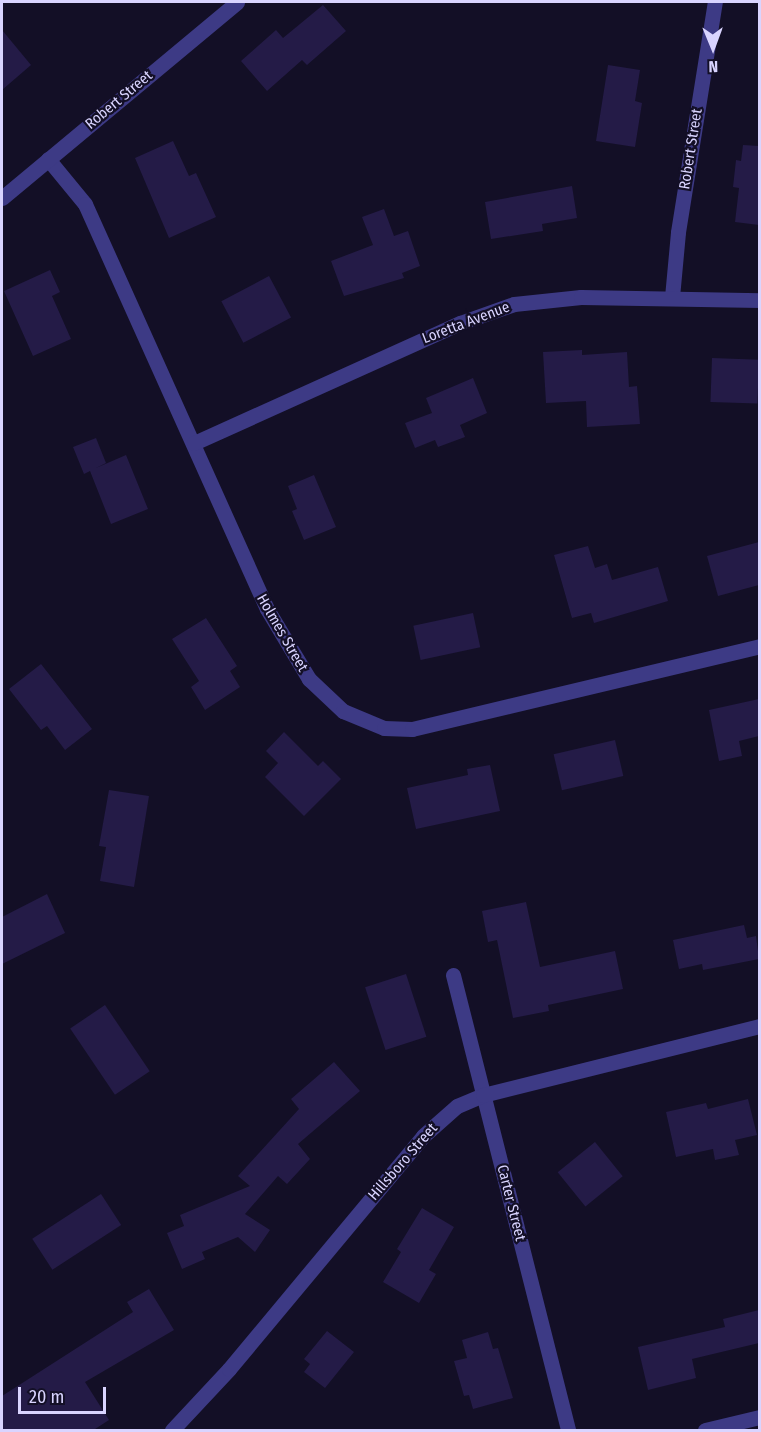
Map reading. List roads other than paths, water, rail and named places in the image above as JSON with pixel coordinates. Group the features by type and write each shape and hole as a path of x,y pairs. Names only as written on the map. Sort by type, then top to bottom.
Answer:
{"street":[{"name":"Robert Street","path":"2,198 237,2"},
{"name":"Robert Street","path":"672,297 678,232 716,2"},
{"name":"Holmes Street","path":"48,159 85,204 194,443 255,586 294,657 326,698 371,724 398,730 426,727 759,646"},
{"name":"Loretta Avenue","path":"194,443 495,309 553,299 672,297 759,300"},
{"name":"Carter Street","path":"453,975 568,1431"},
{"name":"Hillsboro Street","path":"172,1431 229,1369 423,1136 458,1107 483,1095 759,1026"},
{"path":"705,1431 759,1417"}]}
